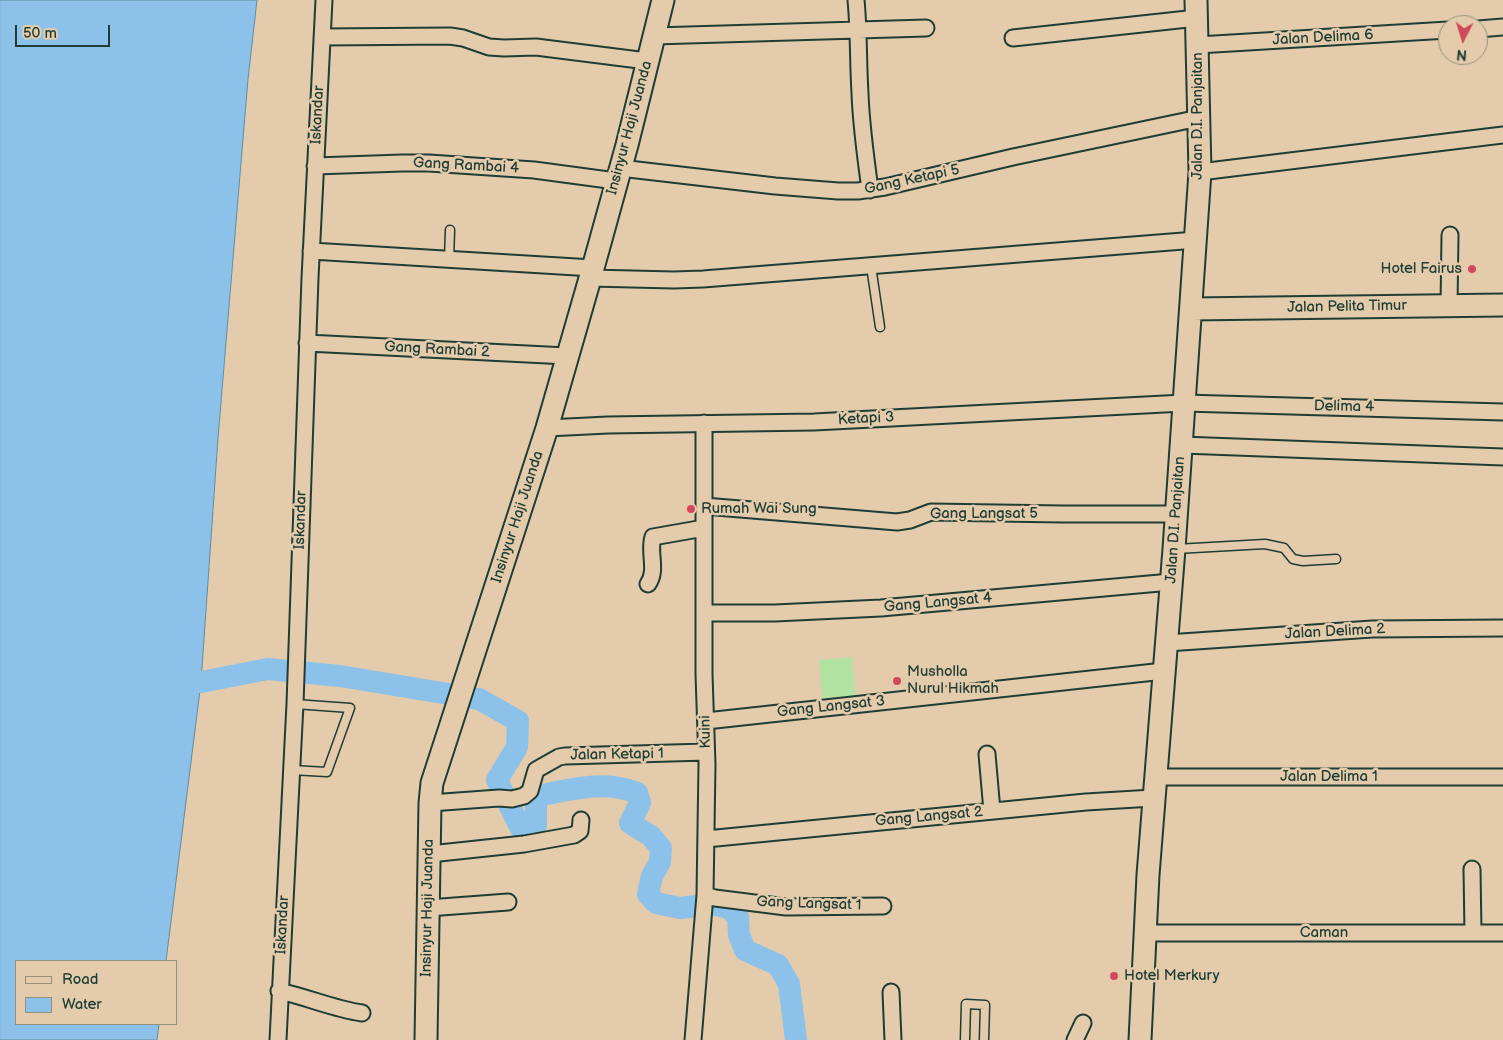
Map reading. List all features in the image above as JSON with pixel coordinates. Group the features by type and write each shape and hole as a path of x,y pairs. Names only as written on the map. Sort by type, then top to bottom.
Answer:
{"street":[{"name":"Iskandar","path":"278,1040 295,698 311,251 324,0"},
{"name":"Insinyur Haji Juanda","path":"426,1040 430,803 434,776 547,428 592,273 663,0"},
{"path":"856,0 859,30 862,123 870,190"},
{"path":"1013,38 1197,9"},
{"name":"Jalan D.I. Panjaitan","path":"1140,1040 1144,933 1153,798 1172,582 1200,172 1197,9"},
{"path":"1488,28 1503,27"},
{"path":"654,36 926,28"},
{"name":"Jalan Delima 6","path":"1198,45 1438,31"},
{"path":"322,37 450,36 463,38 489,47 536,47 648,61"},
{"name":"Gang Ketapi 5","path":"618,175 838,191 870,190 1199,118"},
{"path":"1200,172 1503,135"},
{"name":"Gang Rambai 4","path":"315,166 402,162 618,175"},
{"path":"1449,306 1450,234"},
{"path":"311,251 689,279 1196,240"},
{"name":"Jalan Pelita Timur","path":"1191,309 1503,305"},
{"name":"Gang Rambai 2","path":"308,344 567,356"},
{"name":"Delima 4","path":"1184,403 1503,412"},
{"name":"Ketapi 3","path":"547,428 814,422 1184,403"},
{"name":"Kuini","path":"693,1040 705,903 704,423"},
{"path":"1182,446 1503,457"},
{"name":"Gang Langsat 5","path":"704,506 897,522 903,522 931,512 1176,514"},
{"path":"648,584 653,574 653,537 704,528"},
{"name":"Gang Langsat 4","path":"705,613 775,613 881,608 1172,582"},
{"name":"Jalan Delima 2","path":"1167,643 1372,629 1503,628"},
{"name":"Gang Langsat 3","path":"706,721 1164,671"},
{"name":"Jalan Ketapi 1","path":"430,803 505,799 528,794 532,788 536,770 559,757 706,752"},
{"path":"987,754 992,811"},
{"name":"Jalan Delima 1","path":"1155,777 1503,777"},
{"name":"Gang Langsat 2","path":"706,839 1086,802 1153,798"},
{"path":"430,854 524,844 574,835 580,831 581,820"},
{"path":"1472,869 1473,934"},
{"name":"Gang Langsat 1","path":"705,903 719,899 786,907 883,906"},
{"path":"428,908 508,902"},
{"name":"Caman","path":"1144,933 1503,933"},
{"path":"279,991 343,1010 362,1013"},
{"path":"891,992 893,1040"},
{"path":"1074,1040 1084,1023"}],"lane":[{"path":"449,260 450,230"},
{"path":"871,266 880,327"},
{"path":"1174,549 1265,544 1284,548 1293,559 1303,561 1336,559"},
{"path":"291,770 327,772 350,708 295,698"},
{"path":"965,1040 966,1004 985,1005 984,1040"}],"green space":[{"path":"852,657 856,696 822,698 819,660"}],"water":[{"path":"0,0 257,0 248,79 218,438 201,682 166,960 15,960 15,1025 159,1025 157,1040 0,1040"}],"waterway":[{"path":"170,679 201,682 268,669 340,676 479,699 518,721 517,747 497,780 520,827 531,829 536,825 536,802 542,795 601,786 625,789 637,793 640,803 630,823 651,836 661,848 660,862 652,876 648,894 656,903 680,908 712,904 729,908 738,917 739,935 745,950 778,965 789,984 796,1040"}],"place":[{"name":"Hotel Fairus","path":"1472,269"},
{"name":"Rumah Wai Sung","path":"691,509"},
{"name":"Musholla Nurul Hikmah","path":"897,681"},
{"name":"Hotel Merkury","path":"1114,976"}]}
